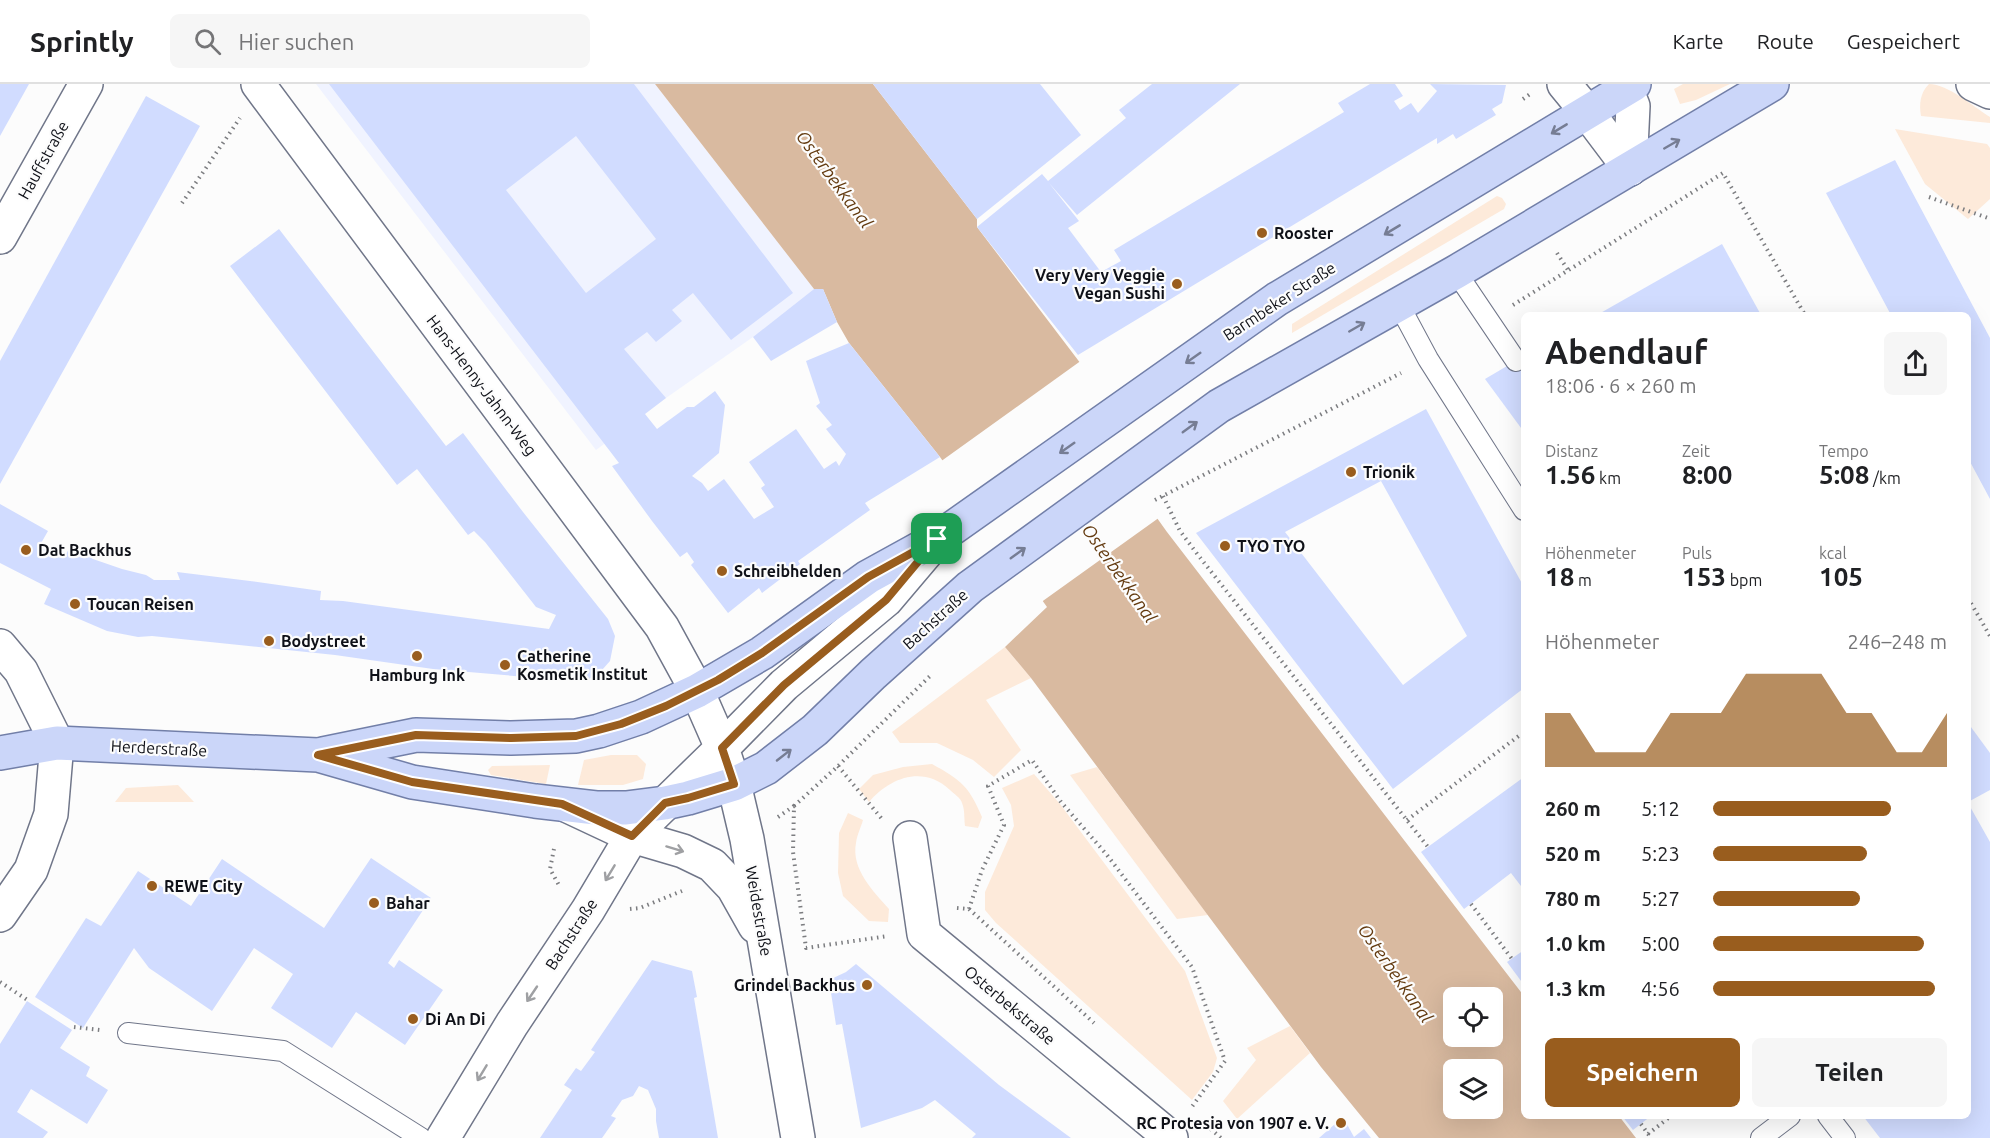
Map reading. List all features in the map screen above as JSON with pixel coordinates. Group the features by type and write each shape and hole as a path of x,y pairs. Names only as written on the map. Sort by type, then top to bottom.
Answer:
{"main road":[{"path":"1398,303 1456,272 1772,84"},
{"name":"Barmbeker Straße","path":"937,539 1277,299 1628,85"},
{"name":"Bachstraße","path":"734,784 766,768 815,730 970,587 1143,461 1219,406 1398,303"},
{"path":"697,692 762,653 868,577 937,539"},
{"name":"Herderstraße","path":"318,755 416,735 511,738 576,736 631,721 697,692"},
{"name":"Herderstraße","path":"0,753 57,743 318,755 412,782 562,804 611,808 665,803 734,784"}],"street":[{"name":"Hauffstraße","path":"0,237 86,84"},
{"name":"Hans-Henny-Jahnn-Weg","path":"258,84 662,627 697,692"},
{"path":"1564,84 1630,169"},
{"path":"1974,84 1990,92"},
{"path":"1628,85 1634,106 1630,169"},
{"name":"Bachstraße","path":"443,1138 512,1023 588,910 632,836 784,685 886,600 937,539"},
{"path":"0,646 21,671 57,743 51,814 31,870 0,915"},
{"name":"Weidestraße","path":"697,692 722,748 734,784 747,839 798,1138"},
{"path":"562,804 632,836 683,851 712,865 733,887 746,907 765,946"},
{"name":"Osterbekstraße","path":"910,838 924,933 1171,1138"}],"lane":[{"path":"1456,272 1516,361"},
{"path":"1398,303 1428,359 1521,505"},
{"path":"128,1033 283,1051 421,1138"},
{"path":"1761,1138 1786,1119"},
{"path":"1830,1119 1845,1138"}],"path":[{"path":"182,203 224,141"},
{"path":"1490,320 1723,173 1803,312"},
{"path":"1929,197 1988,218"},
{"path":"1555,251 1568,270"},
{"path":"1428,359 1163,496 1180,531 1198,555 1428,847"},
{"path":"1971,603 1990,636"},
{"path":"794,806 931,674"},
{"path":"1407,820 1521,734"},
{"path":"969,909 982,870 1004,825 988,786 1032,759 1061,802 1107,855 1192,967 1224,1061 1189,1111"},
{"path":"838,766 882,820 910,838"},
{"path":"1471,904 1512,959"},
{"path":"0,982 29,1001"},
{"path":"1641,1124 1650,1136 1668,1119"}],"shaded area":[{"path":"316,84 655,84 814,289 753,337 596,450"},
{"path":"1683,84 1730,84 1696,100 1680,104 1674,89"},
{"path":"1929,84 1944,88 1961,97 1990,117 1990,123 1921,116 1921,99"},
{"path":"1895,129 1987,144 1990,148 1990,199 1968,219 1925,184"},
{"path":"1497,196 1502,198 1506,204 1504,209 1292,333 1292,324"},
{"path":"1005,647 1031,678 986,700 1021,750 994,777 973,760 937,743 900,743 892,732"},
{"path":"611,755 637,755 646,764 643,779 623,785 578,785 584,760"},
{"path":"932,764 957,780 968,791 982,817 978,828 965,826 964,809 960,799 940,782 929,778 918,776 897,781 877,793 869,802 859,789 873,775 903,767"},
{"path":"550,765 546,784 491,775 488,770 492,766"},
{"path":"1097,767 1208,915 1177,919 1070,775"},
{"path":"1034,774 1060,804 1185,971 1217,1058 1213,1072 1192,1100 996,923 985,910 985,892 1014,826 1011,805 1002,788"},
{"path":"178,785 194,802 115,802 126,788"},
{"path":"848,813 863,820 856,843 857,862 865,879 889,909 888,922 869,921 843,896 838,873 839,833"},
{"path":"1290,1026 1310,1053 1237,1119 1223,1101 1256,1060 1247,1048"}],"water":[{"name":"Osterbekkanal","path":"655,84 873,84 977,219 977,227 1081,364 1060,382 1167,532 1521,992 1521,1119 1621,1119 1636,1138 1379,1138 1321,1067 1031,678 1005,647 1047,607 940,457 849,343 823,289 814,289"}],"pier":[{"path":"1082,360 1084,366 1064,382 1160,517 1040,603 940,462"}],"building":[{"path":"0,84 29,84 0,136"},
{"path":"329,84 634,84 793,293 731,340 693,293 672,310 682,321 656,342 647,332 624,349 666,398 645,414 657,429 687,407 694,407 715,391 725,405 719,453 692,476 708,491 724,479 754,519 774,507 761,488 765,485 749,462 796,429 824,469 836,461 839,466 846,454 826,429 832,425 816,406 820,403 806,361 849,343 940,457 865,503 870,510 798,561 800,564 762,593 759,588 728,613 691,565 694,562 687,552 680,557 612,466 619,463","holes":["576,136 656,239 586,293 506,190"]},
{"path":"873,84 1040,84 1081,135 977,219"},
{"path":"1152,84 1240,84 1077,215 1049,183 1079,221 1068,228 1101,272 1121,261 1114,250 1344,112 1338,103 1370,84 1395,84 1403,96 1394,101 1400,110 1411,103 1418,113 1437,91 1430,84 1506,85 1502,103 1492,109 1496,115 1456,139 1453,134 1437,144 1437,138 1078,355 977,227 1042,174 1048,181 1126,118 1119,110"},
{"path":"146,96 200,126 0,484 0,361"},
{"path":"1895,160 1990,338 1990,499 1971,464 1971,312 1889,312 1826,193"},
{"path":"279,229 446,446 463,433 608,619 615,636 610,661 602,670 589,679 573,681 433,669 335,655 152,636 138,637 107,631 44,604 51,589 0,563 0,504 48,531 40,545 65,556 70,547 93,559 146,575 154,580 180,580 177,572 250,581 321,591 320,600 343,601 549,629 556,615 536,607 485,542 474,531 468,535 417,469 397,485 230,266"},
{"path":"1722,244 1759,312 1602,312"},
{"path":"814,289 823,289 837,322 771,361 753,337"},
{"path":"1521,358 1521,428 1485,379"},
{"path":"1426,409 1521,582 1521,690 1393,789 1196,533","holes":["1381,481 1467,636 1403,685 1285,532"]},
{"path":"1971,727 1990,753 1990,790 1971,800"},
{"path":"1521,779 1521,886 1511,873 1464,909 1421,852"},
{"path":"1971,808 1990,842 1990,1138 1880,1138 1865,1119 1971,1119"},
{"path":"371,858 431,898 388,963 394,968 399,960 443,990 405,1045 356,1012 332,1048 271,1008 293,974 254,948 212,1011 149,968 134,948 83,1028 35,997 86,918 101,926 138,871 191,906 222,859 324,928"},
{"path":"1521,952 1521,981 1507,962"},
{"path":"652,960 692,971 697,997 694,998 718,1138 659,1138 656,1109 648,1090 639,1086 633,1096 622,1100 611,1116 616,1118 602,1138 540,1138 572,1090 564,1085 576,1068 581,1071 595,1052 591,1050"},
{"path":"856,964 999,1085 1071,1138 972,1138 976,1134 935,1100 922,1108 861,1128 842,1024 836,1025 829,980"},
{"path":"27,1001 72,1030 60,1048 90,1067 86,1076 108,1090 87,1124 31,1089 17,1112 48,1132 43,1138 0,1138 0,1044"},
{"name":"RC Protesia von 1907 e. V.","path":"1343,1117 1354,1137 1364,1129 1371,1138 1319,1138"},
{"path":"1624,1119 1647,1119 1633,1130"}],"place":[{"name":"Rooster","path":"1262,233"},
{"name":"Very Very Veggie Vegan Sushi","path":"1177,284"},
{"name":"Trionik","path":"1351,472"},
{"name":"TYO TYO","path":"1225,546"},
{"name":"Dat Backhus","path":"26,550"},
{"name":"Schreibhelden","path":"722,571"},
{"name":"Toucan Reisen","path":"75,604"},
{"name":"Bodystreet","path":"269,641"},
{"name":"Hamburg Ink","path":"417,656"},
{"name":"Catherine Kosmetik Institut","path":"505,665"},
{"name":"REWE City","path":"152,886"},
{"name":"Bahar","path":"374,903"},
{"name":"Grindel Backhus","path":"867,985"},
{"name":"Di An Di","path":"413,1019"},
{"name":"RC Protesia von 1907 e. V.","path":"1341,1123"}],"route":[{"path":"937,539 886,600 784,685 722,748 734,784 665,803 632,836 562,804 412,782 318,755 416,735 511,738 576,736 621,724 697,692 718,680 762,653 868,577 937,539"}]}
